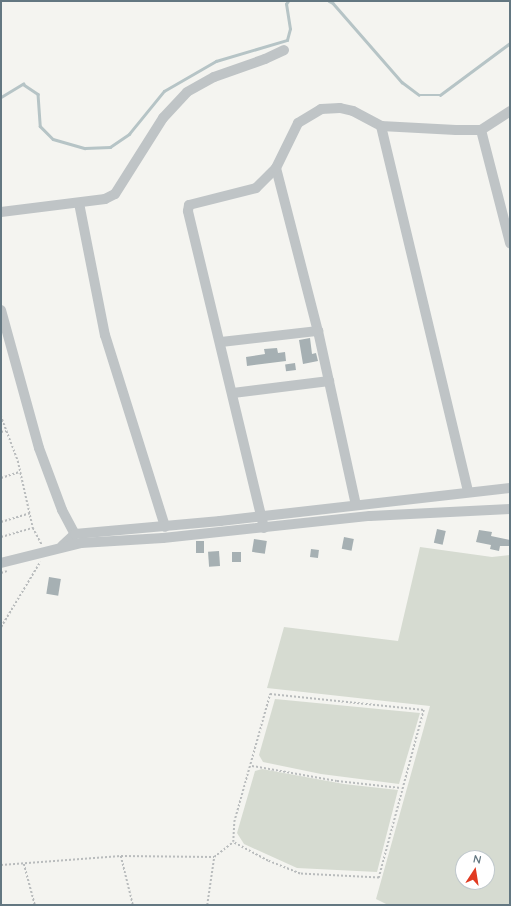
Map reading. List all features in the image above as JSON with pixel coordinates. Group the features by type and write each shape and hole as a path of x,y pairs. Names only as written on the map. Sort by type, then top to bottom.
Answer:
{"street":[{"path":"1,212 105,199 115,194 163,118 187,92 214,77 265,59 284,50"},
{"path":"264,528 188,207 193,203 217,200 256,188 276,168 298,123 321,109 340,108 352,111 381,126 482,130 510,111"},
{"path":"381,126 468,492"},
{"path":"482,130 510,243"},
{"path":"276,168 318,331 356,505"},
{"path":"79,203 105,335 165,527"},
{"path":"1,310 39,448 62,510 75,534"},
{"path":"221,342 318,331"},
{"path":"233,393 329,381"},
{"path":"62,546 75,534 165,527 261,517 510,488"},
{"path":"1,564 62,546 264,528 370,516 510,509"}],"path":[{"path":"1,416 20,472 33,528 46,551 1,628"},
{"path":"1,432 6,431"},
{"path":"1,478 20,472"},
{"path":"1,522 30,513"},
{"path":"1,537 33,528"},
{"path":"1,865 121,856 214,857 233,842 234,822 252,766 270,694 424,710 401,788 379,878 300,874 268,861 233,842"},
{"path":"252,766 360,784 401,788"},
{"path":"121,856 133,905"},
{"path":"206,905 214,857"},
{"path":"24,864 35,905"}],"shaded area":[{"path":"420,547 492,557 510,555 510,905 388,905 376,899 430,706 267,688 284,627 398,641"},
{"path":"275,699 420,713 399,784 321,774 263,762 259,755"},
{"path":"262,769 344,784 398,790 377,872 297,868 244,844 237,833 255,771"}],"building":[{"path":"310,338 312,354 316,353 318,361 303,364 299,340"},
{"path":"277,348 278,353 285,352 286,361 247,366 246,357 265,354 264,349"},
{"path":"295,363 296,370 286,371 285,364"},
{"path":"437,529 446,531 443,545 434,543"},
{"path":"479,530 492,532 491,536 510,540 510,546 500,546 499,551 490,549 491,545 476,542"},
{"path":"344,537 354,539 352,551 342,549"},
{"path":"254,539 267,541 265,554 252,552"},
{"path":"196,541 204,541 204,553 196,553"},
{"path":"311,549 319,550 318,558 310,557"},
{"path":"219,551 220,566 209,567 208,552"},
{"path":"232,552 241,552 241,562 232,562"},
{"path":"49,577 61,579 58,596 46,594"}],"waterway":[{"path":"1,97 23,84 38,94 40,126 53,139 85,148 110,147 129,134 164,91 216,61 287,40 290,29 286,4 288,1"},
{"path":"329,1 333,3 402,82 419,95 440,95 510,43"}]}
